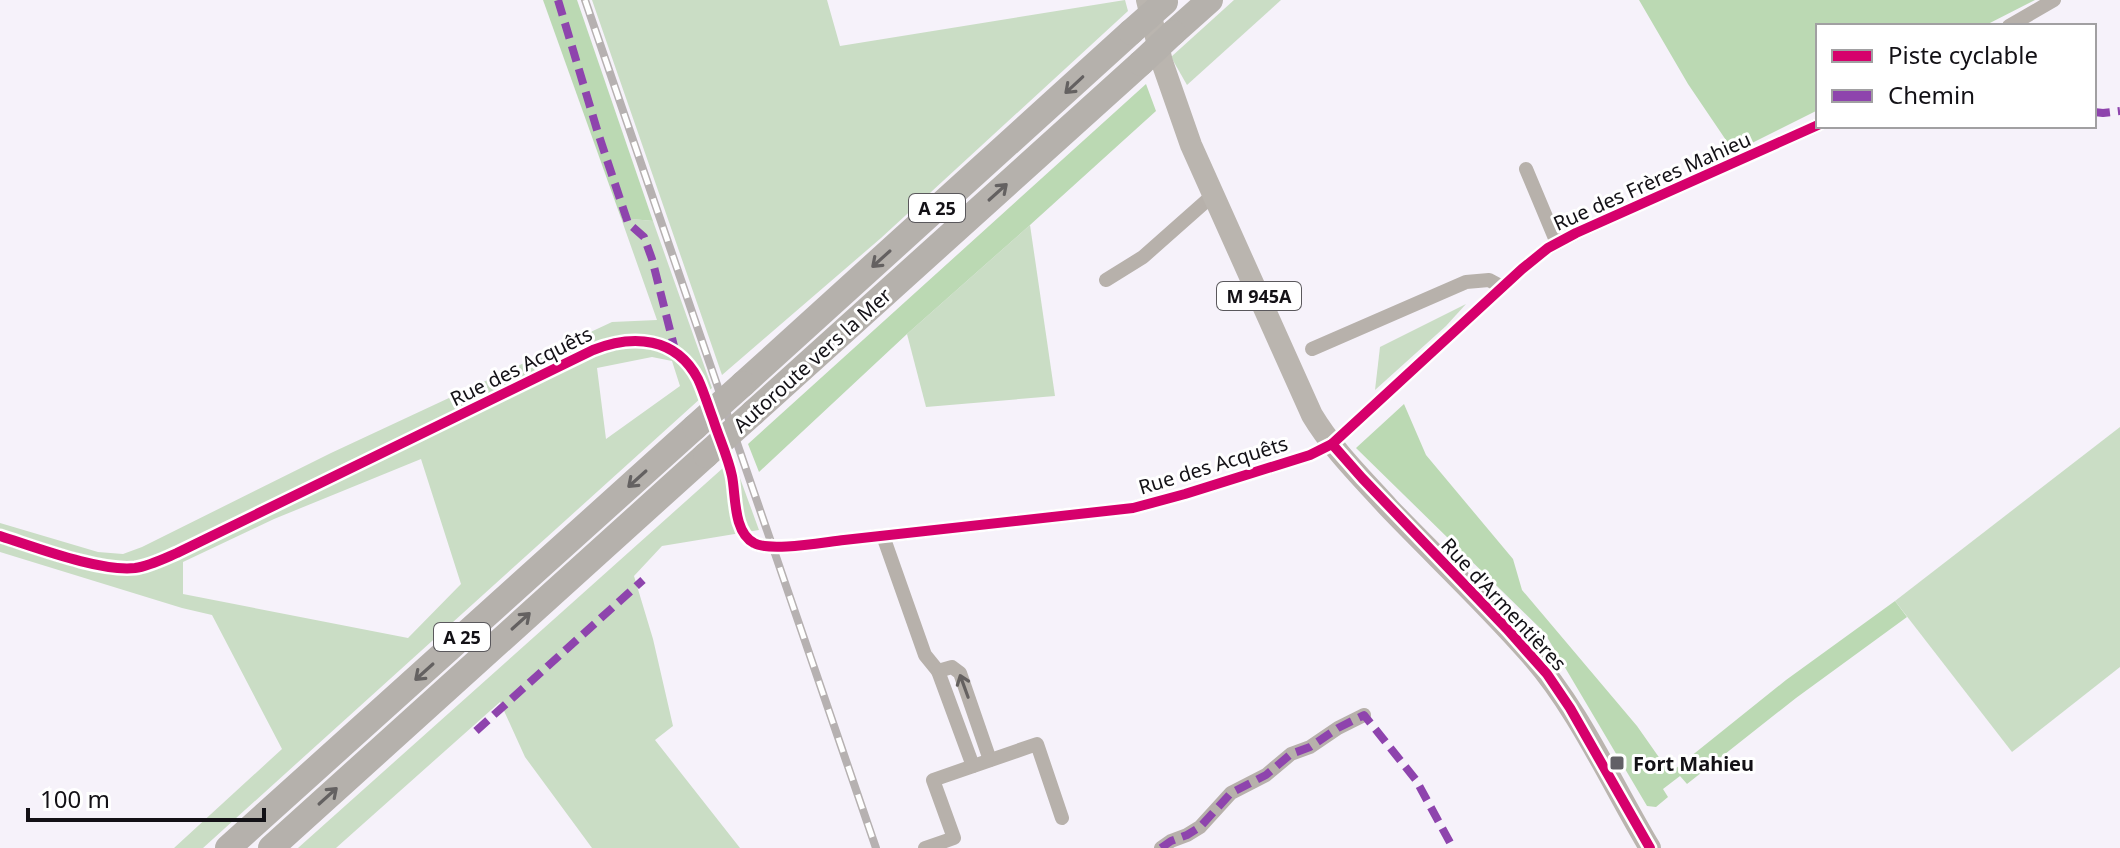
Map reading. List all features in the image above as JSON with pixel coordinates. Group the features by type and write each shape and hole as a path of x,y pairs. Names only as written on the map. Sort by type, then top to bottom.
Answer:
{"highway":[{"name":"Autoroute vers la Mer","path":"271,848 1210,0"},
{"name":"A 25","path":"228,848 1131,32 1160,1"}],"main road":[{"name":"Rue d'Armentières","path":"1136,0 1146,44 1162,91 1191,145 1312,415 1362,478 1547,674 1570,708 1650,848"},
{"name":"Rue d'Armentières","path":"1160,1 1162,62 1191,145"}],"street":[{"path":"2012,24 2054,0"},
{"name":"Rue des Frères Mahieu","path":"1332,444 1502,287 1557,243 1816,126"},
{"name":"Rue des Frères Mahieu","path":"1526,169 1557,243"},
{"path":"1106,280 1143,257 1213,195"},
{"path":"1312,349 1466,282 1489,280 1502,287"},
{"name":"Rue des Acquêts","path":"0,536 101,565 125,569 145,566 593,350 627,340 665,347 682,358 695,374 727,460 741,529 750,540 761,546 883,536 1133,508 1310,455 1332,444"},
{"path":"883,536 925,655 938,671 973,766"},
{"path":"938,671 952,667 958,671 990,760"},
{"path":"1161,848 1200,827 1231,793 1266,775 1291,754 1310,747 1364,715"},
{"path":"925,848 954,838 933,780 1037,744 1062,818"}],"green space":[{"path":"543,0 577,0 653,221 621,218"},
{"path":"592,0 827,0 840,46 1125,0 1128,11 881,238 722,375"},
{"path":"1234,0 1281,0 1187,85 1171,57"},
{"path":"1639,0 2035,0 1988,24 1816,24 1816,111 1734,152 1688,84"},
{"path":"1146,84 1156,111 907,334 759,472 748,444"},
{"path":"621,218 653,221 712,388 203,848 174,848 282,749 212,615 0,552 0,523 98,552 123,554 612,322 657,320","holes":["652,357 672,361 680,386 606,439 597,368","421,459 461,584 408,638 183,594 183,562 274,519"]},
{"path":"1030,225 1055,396 926,407 907,334"},
{"path":"1466,304 1446,326 1375,390 1380,347"},
{"path":"1404,404 1426,455 1513,559 1522,590 1637,726 1670,773 1786,680 1895,601 1907,617 1796,698 1687,784 1680,776 1663,789 1668,797 1656,807 1647,806 1544,632 1356,448"},
{"path":"2120,427 2120,667 2012,752 1895,601"},
{"path":"733,459 759,530 662,546 634,576 653,639 673,726 655,740 740,848 592,848 525,757 500,702 336,848 298,848"}],"railway":[{"path":"585,0 876,848"}],"marked path":[{"path":"558,0 628,223 644,237 652,259 676,354"},
{"path":"2096,112 2120,111"},
{"path":"476,731 643,580"},
{"path":"1161,848 1200,827 1231,793 1266,775 1291,754 1310,747 1364,715 1416,780 1453,848"}],"cycle path":[{"path":"0,536 104,566 146,566 593,350 638,341 666,347 678,354 698,379 730,469 742,531 747,538 762,546 798,546 1133,508 1310,455 1332,444 1548,248 1816,126"},
{"path":"1332,444 1547,674 1570,708 1650,848"}],"place":[{"name":"Fort Mahieu","path":"1617,763"}]}
